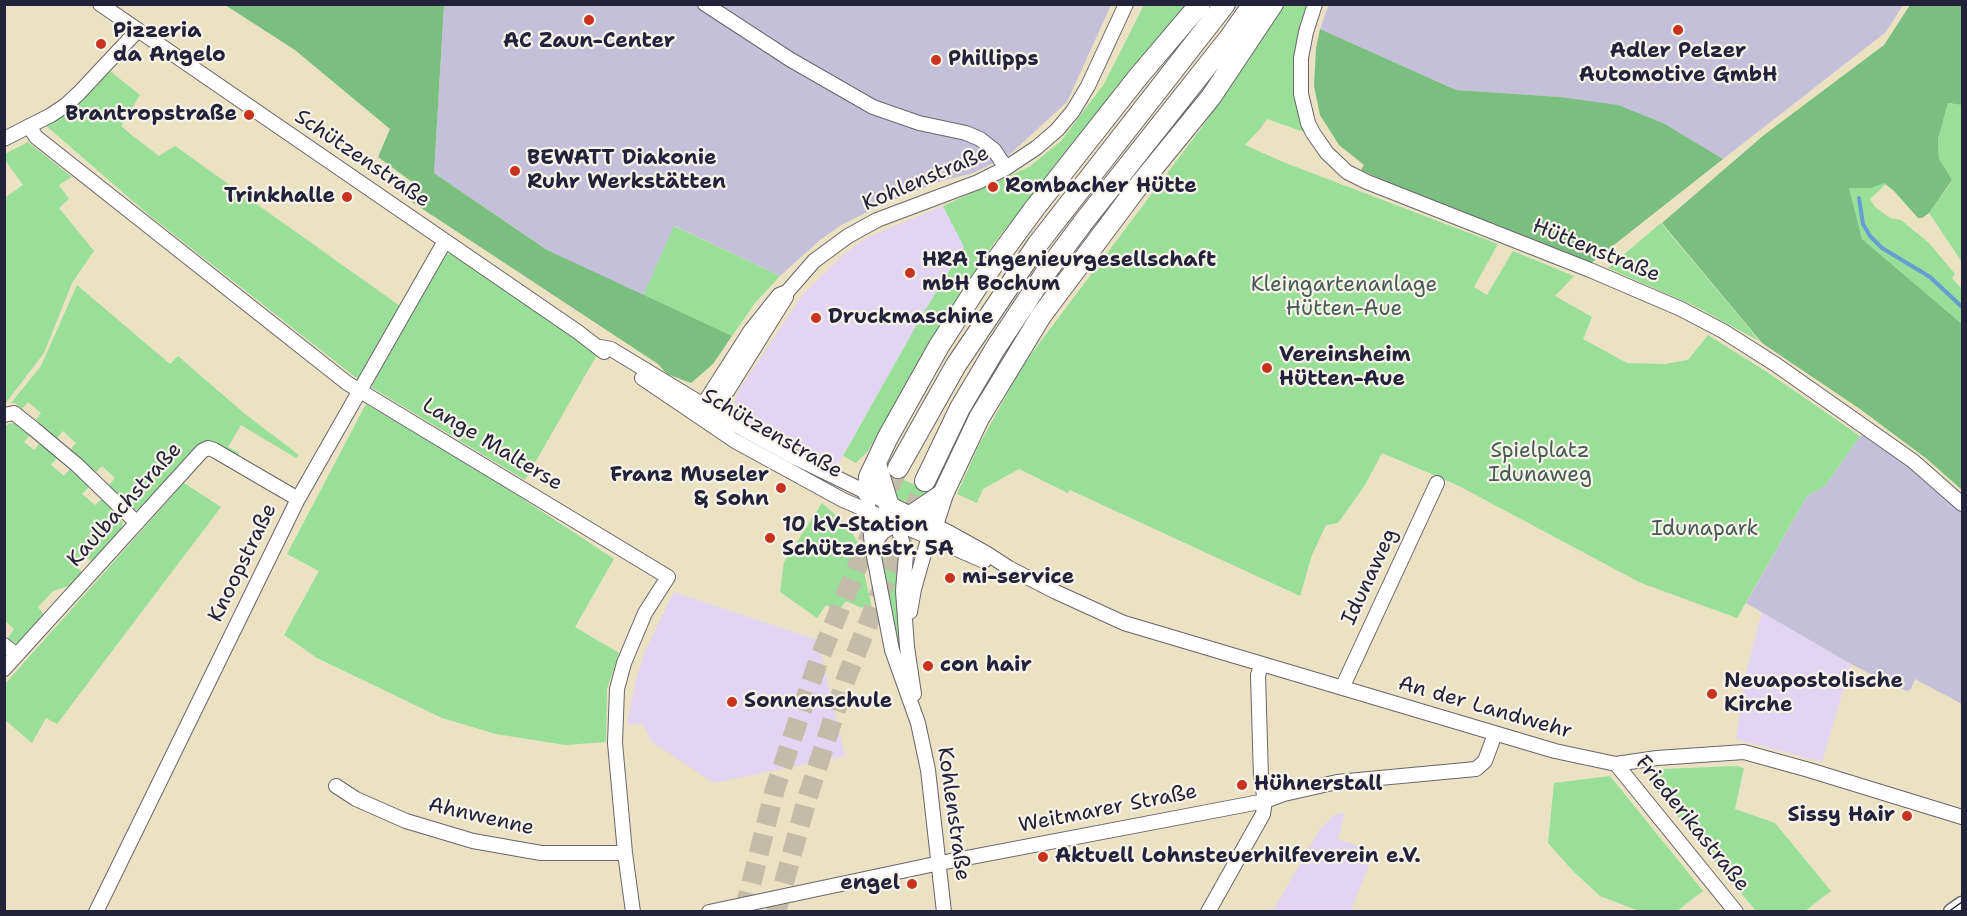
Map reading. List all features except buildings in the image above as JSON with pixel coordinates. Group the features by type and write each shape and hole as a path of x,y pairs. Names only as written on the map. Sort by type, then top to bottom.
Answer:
{"highway":[{"path":"868,502 869,477 918,381 985,275 1138,77 1200,4"},
{"path":"898,468 956,365 1031,254 1225,4"},
{"path":"925,480 960,408 995,349 1044,275 1230,37 1253,4"},
{"path":"931,531 943,494 980,418 1041,316 1136,189 1211,97 1273,4"},
{"path":"876,464 888,503"},
{"path":"904,519 943,494"}],"main road":[{"path":"1952,912 1962,905"}],"street":[{"name":"Schützenstraße","path":"100,4 600,347 607,355 706,412 796,458 868,502"},
{"path":"705,4 791,60 873,107 919,123 966,133 980,139 994,150 1006,168"},
{"name":"Kohlenstraße","path":"706,412 752,330 779,294 787,292 814,261 848,236 877,220 978,182 1006,168 1047,140 1073,111 1105,52 1126,4"},
{"name":"Hüttenstraße","path":"1315,4 1301,58 1301,94 1308,123 1313,133 1327,153 1347,172 1590,270 1681,309 1723,331 1775,363 1913,460 1962,504"},
{"path":"4,139 51,115 80,93 138,30"},
{"name":"Lange Malterse","path":"29,126 36,137 347,383 668,577 645,613 624,663 617,689 615,744 633,912"},
{"name":"Knoopstraße","path":"96,912 298,499 445,241"},
{"path":"4,415 14,413 34,429 77,465 136,523"},
{"name":"Kaulbachstraße","path":"4,669 207,448 298,499"},
{"name":"Idunaweg","path":"1342,688 1437,483"},
{"name":"Kohlenstraße","path":"868,502 872,546 892,650 918,723"},
{"name":"An der Landwehr","path":"868,502 888,503 904,519"},
{"name":"An der Landwehr","path":"868,502 931,531 986,552 1009,568 1103,615 1124,623 1495,734 1555,751 1616,764 1657,758 1744,752 1962,817"},
{"path":"872,546 883,532 904,519"},
{"name":"Kohlenstraße","path":"904,519 906,554 903,591 907,638 918,723 928,770 944,912"},
{"name":"Kohlenstraße","path":"907,638 914,589 931,531"},
{"path":"4,645 17,655"},
{"path":"1208,912 1263,814 1265,801 1261,778 1258,675 1262,664"},
{"name":"Weitmarer Straße","path":"710,912 940,863 1265,801 1284,794 1337,782 1476,769 1485,761 1495,734"},
{"name":"Friederikastraße","path":"1616,764 1736,912"},
{"name":"Ahnwenne","path":"336,786 406,821 473,841 541,853 625,853"}],"shaded area":[{"path":"1329,4 1903,5 1886,32 1723,159 1665,124 1560,97 1456,90 1320,29"},
{"path":"444,5 1111,5 1067,102 1008,156 973,173 942,181 890,201 843,224 821,239 780,276 675,226 643,296 547,250 434,173"},
{"path":"943,206 964,247 924,312 836,468 739,417 734,403 739,390 803,294 844,254 868,237"},
{"path":"1868,435 1946,495 1962,511 1962,704 1915,679 1911,689 1907,691 1898,688 1851,664 1746,603 1807,496 1825,486 1860,436"},
{"name":"Sonnenschule","path":"674,592 818,640 845,756 714,783 651,741 644,725 627,724 645,651"},
{"path":"1762,612 1851,664 1822,762 1736,739 1745,677"},
{"path":"1345,813 1338,839 1374,852 1351,911 1273,911 1320,829 1334,815"}],"green space":[{"path":"225,5 444,5 434,173 547,250 732,336 713,364 691,383 667,374 658,364 409,200 419,187 378,157 390,129 295,50"},
{"path":"1144,5 1188,5 994,243 952,308 868,451 856,463 843,456 924,312 964,247 943,206 1029,167 1061,141 1104,84"},
{"path":"1282,5 1308,5 1293,61 1294,88 1304,132 1267,119 1245,145 1283,162 1498,244 1474,287 1487,295 1513,251 1574,276 1555,296 1592,317 1583,339 1627,363 1665,364 1688,360 1708,335 1767,372 1860,436 1825,486 1807,496 1737,618 1641,583 1457,485 1382,453 1365,485 1338,523 1326,525 1312,555 1300,596 1070,490 1068,493 1019,469 983,489 977,503 957,494 979,445 1023,365 1202,127 1244,67"},
{"path":"1910,5 1962,5 1962,105 1948,103 1938,139 1939,159 1952,180 1929,213 1922,218 1918,218 1884,183 1871,188 1849,188 1862,239 1962,324 1962,490 1927,459 1860,409 1762,343 1662,223 1764,135 1884,45"},
{"path":"1320,29 1456,90 1560,97 1618,105 1665,124 1723,159 1591,263 1361,170 1364,165 1339,145 1320,115 1314,86 1316,48"},
{"path":"110,71 140,95 121,126 134,137 159,156 175,146 400,306 359,380 149,215 44,124 82,98"},
{"path":"1948,103 1962,105 1962,262 1929,213 1952,181 1939,159 1938,139"},
{"path":"28,142 72,177 59,185 69,199 59,208 94,251 72,283 44,353 5,404 5,195 6,197 23,185 5,160 5,154"},
{"path":"1884,182 1886,184 1870,199 1875,207 1890,218 1901,220 1929,243 1955,274 1952,278 1962,289 1962,324 1862,239 1849,188 1871,188"},
{"path":"1661,223 1759,341 1695,306 1608,268"},
{"path":"674,226 780,276 755,303 732,336 643,296"},
{"path":"447,254 453,254 598,353 525,480 371,387 441,260"},
{"path":"77,285 170,364 178,356 245,414 299,455 296,458 241,425 228,447 239,453 237,456 215,442 203,441 141,508 134,510 129,507 109,485 115,478 102,466 96,472 81,460 71,449 76,443 63,431 57,438 36,420 41,413 28,402 22,409 15,403 11,403 41,366"},
{"path":"366,404 488,476 614,559 575,627 619,653 607,689 606,742 565,745 496,734 442,718 317,658 284,635 319,571 287,554"},
{"path":"11,423 16,424 30,435 24,442 34,450 40,443 57,458 51,465 64,476 70,469 89,487 82,494 95,505 102,499 123,523 120,532 92,562 84,555 75,566 83,573 72,585 53,591 38,607 45,616 20,642 16,643 8,638 14,629 5,621 4,426"},
{"path":"885,471 932,493 915,503 900,500 894,495"},
{"path":"184,483 221,507 57,724 46,718 32,743 5,720 5,684"},
{"path":"822,503 848,526 857,541 872,608 868,605 862,608 846,601 837,612 826,605 817,618 780,592 784,562"},
{"path":"902,549 898,609 900,650 881,557 883,550"},
{"path":"1736,766 1744,768 1735,809 1775,823 1831,891 1805,911 1756,911 1650,783 1649,776 1661,769"},
{"path":"1610,776 1703,891 1677,911 1639,911 1600,896 1548,843 1554,783"}],"waterway":[{"path":"1859,198 1863,224 1870,236 1882,248 1930,277 1962,307"}],"tunnel":[{"path":"744,912 775,789 818,662 898,468"},
{"path":"776,912 807,799 847,676 925,481"}],"tram line":[{"path":"1948,912 1962,902"}],"place":[{"name":"AC Zaun-Center","path":"589,20"},
{"name":"Adler Pelzer Automotive GmbH","path":"1678,30"},
{"name":"Pizzeria da Angelo","path":"101,44"},
{"name":"Phillipps","path":"936,60"},
{"name":"Brantropstraße","path":"249,115"},
{"name":"BEWATT Diakonie Ruhr Werkstätten","path":"515,171"},
{"name":"Rombacher Hütte","path":"993,187"},
{"name":"Trinkhalle","path":"347,197"},
{"name":"HRA Ingenieurgesellschaft mbH Bochum","path":"910,273"},
{"name":"Druckmaschine","path":"816,318"},
{"name":"Vereinsheim Hütten-Aue","path":"1267,368"},
{"name":"Franz Museler & Sohn","path":"781,488"},
{"name":"10 kV-Station Schützenstr. 5A","path":"770,538"},
{"name":"mi-service","path":"950,578"},
{"name":"con hair","path":"928,666"},
{"name":"Neuapostolische Kirche","path":"1712,694"},
{"name":"Sonnenschule","path":"732,702"},
{"name":"Hühnerstall","path":"1242,785"},
{"name":"Sissy Hair","path":"1907,816"},
{"name":"Aktuell Lohnsteuerhilfeverein e.V.","path":"1043,857"},
{"name":"engel","path":"912,884"}],"park label":[{"name":"Kleingartenanlage Hütten-Aue","path":"1344,298"},
{"name":"Spielplatz Idunaweg","path":"1540,464"},
{"name":"Idunapark","path":"1705,530"}]}
